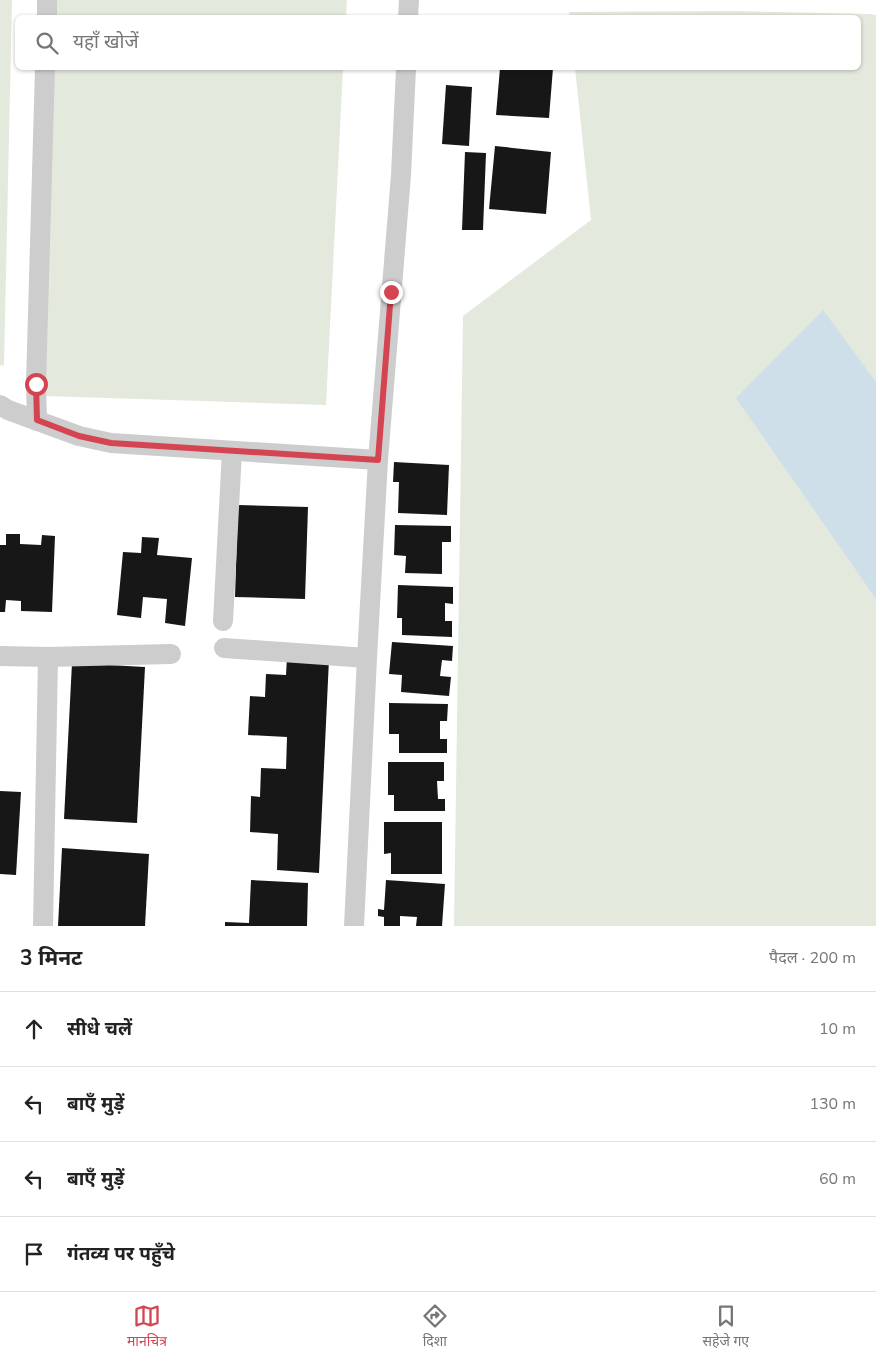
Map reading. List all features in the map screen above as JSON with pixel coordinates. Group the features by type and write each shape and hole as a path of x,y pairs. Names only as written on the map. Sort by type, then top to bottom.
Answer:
{"street":[{"path":"47,15 48,0"},
{"path":"408,15 409,0"},
{"path":"37,420 36,384 46,70"},
{"path":"354,926 378,460 401,175 406,70"},
{"path":"3,411 37,420 79,436 111,443 378,460"},
{"path":"223,621 232,451"},
{"path":"224,648 367,658"},
{"path":"0,656 48,657 171,654"},
{"path":"43,926 48,657"}],"shaded area":[{"path":"0,0 12,0 4,365 0,366"},
{"path":"51,0 347,0 346,15 51,15"},
{"path":"733,11 876,15 876,926 454,926 463,316 591,220 575,70 861,70 861,15 570,15 569,12"},
{"path":"50,70 343,70 326,405 45,396"}],"water":[{"path":"823,310 876,382 876,599 736,398"}],"building":[{"path":"500,70 553,70 549,118 496,115"},
{"path":"446,85 472,87 469,146 442,144"},
{"path":"495,146 551,152 546,214 489,209"},
{"path":"465,152 486,153 483,230 462,230"},
{"path":"394,462 449,465 447,515 398,513 399,482 393,482"},
{"path":"238,505 308,507 305,599 235,597"},
{"path":"395,525 451,526 451,542 442,542 442,574 405,573 406,556 394,555"},
{"path":"6,534 20,534 20,544 41,545 42,535 55,536 52,612 21,611 21,601 6,600 5,612 0,612 0,545 6,545"},
{"path":"142,537 159,538 157,555 192,558 185,626 165,623 167,599 143,597 141,618 117,615 123,552 141,553"},
{"path":"398,585 453,587 453,604 445,603 445,621 452,621 452,637 402,635 402,618 397,618"},
{"path":"392,642 453,646 452,661 442,660 440,676 451,677 449,696 401,692 402,675 389,674"},
{"path":"287,657 329,659 319,873 277,870 278,834 250,832 251,796 260,797 261,768 286,769 287,737 248,735 250,696 265,697 266,674 286,675"},
{"path":"72,663 145,667 137,823 64,819"},
{"path":"389,703 448,704 447,721 440,721 440,739 447,739 447,753 399,753 399,734 389,734"},
{"path":"388,762 444,762 444,781 437,781 438,799 445,799 445,811 394,811 394,795 388,795"},
{"path":"0,791 21,792 16,875 0,874"},
{"path":"384,822 442,822 442,874 391,874 391,853 384,854"},
{"path":"62,848 149,854 145,926 58,926"},
{"path":"251,880 308,883 307,926 225,926 225,922 249,923"},
{"path":"386,880 445,884 442,926 416,926 417,917 400,916 400,926 384,926 384,917 378,916 378,909 384,910"}],"route":[{"path":"36,384 37,420 79,436 111,443 378,460 391,292"}]}
